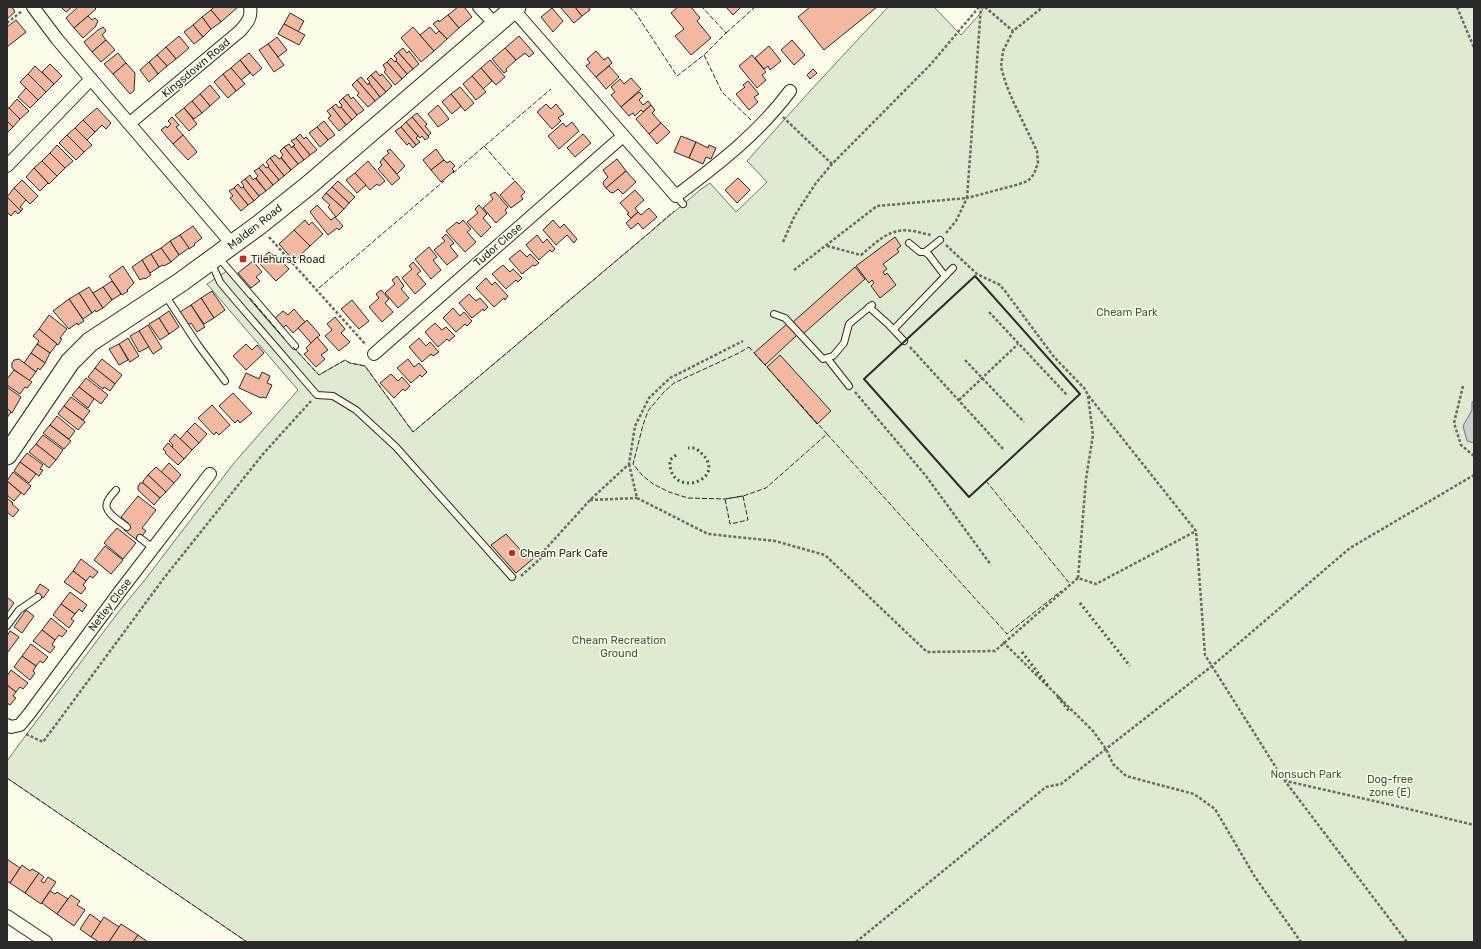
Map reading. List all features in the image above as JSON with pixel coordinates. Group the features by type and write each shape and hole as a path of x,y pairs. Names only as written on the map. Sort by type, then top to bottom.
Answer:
{"main road":[{"name":"Malden Road","path":"7,455 70,362 90,342 233,245 309,185 515,8"}],"street":[{"path":"33,7 57,39 233,245"},
{"name":"Kingsdown Road","path":"130,123 240,31 250,20 250,7"},
{"path":"479,7 495,24"},
{"path":"515,8 623,136 680,200 776,110 790,91"},
{"path":"7,166 91,79"},
{"name":"Tudor Close","path":"374,354 623,136"},
{"name":"Netley Close","path":"9,726 20,725 29,714 121,590 210,474"},
{"path":"7,916 46,942"}],"lane":[{"path":"925,252 940,240"},
{"path":"909,243 920,252 925,252 929,255 945,276"},
{"path":"214,259 295,346"},
{"path":"214,259 220,282 228,293 317,395 333,396 356,410 396,447 512,577"},
{"path":"894,329 953,268"},
{"path":"164,293 198,345 225,381"},
{"path":"774,314 785,318 823,359 833,356 844,343 849,324 870,306 904,341"},
{"path":"827,358 849,386"},
{"path":"116,490 107,502 106,506 108,511 127,527"},
{"path":"140,538 153,548"},
{"path":"7,626 19,610 38,597"}],"path":[{"path":"7,23 27,7"},
{"path":"783,242 795,215 816,183 832,164 931,64 980,7"},
{"path":"940,240 956,221 967,198 980,7"},
{"path":"985,7 1013,30"},
{"path":"794,270 877,206 967,198 1028,181 1034,174 1038,163 1037,151 1010,96 1001,68 1003,51 1013,30 1043,7"},
{"path":"1457,7 1474,48"},
{"path":"776,110 832,164"},
{"path":"258,225 374,354"},
{"path":"827,246 861,255 884,236 893,231 912,231 931,235 940,240 977,274 1000,285 1054,357 1085,389 1088,395 1196,531 1205,655 1282,776 1407,942"},
{"path":"989,312 1067,395"},
{"path":"637,498 629,464 635,426 649,398 670,378 743,341"},
{"path":"904,341 1004,450"},
{"path":"959,400 1018,344"},
{"path":"965,360 1024,422"},
{"path":"849,386 926,476 991,564"},
{"path":"1464,386 1454,423 1461,445 1474,456"},
{"path":"9,726 43,742 164,578 263,454 317,395"},
{"path":"590,500 637,498 708,534 775,542 825,555 927,652 995,651 1078,578 1086,479 1093,435 1088,395"},
{"path":"512,577 517,579 522,576 540,559 542,553 590,500 629,464"},
{"path":"856,942 1046,787 1060,784 1212,666 1350,548 1474,475"},
{"path":"1078,578 1096,584 1196,531"},
{"path":"1004,642 1093,731 1106,749 1113,764 1126,776 1194,794 1215,809 1255,877 1301,942"},
{"path":"1282,776 1290,782 1474,825"}],"green space":[{"path":"888,7 934,7 961,35 979,15 984,7 1474,7 1474,942 247,942 7,778 7,761 20,743 120,610 234,463 298,390 207,284 227,271 271,323 319,375 345,360 350,363 365,366 413,432 710,183 736,212 767,182 747,161"}],"shaded area":[{"path":"1472,402 1474,402 1474,443 1467,441 1463,426 1472,410"}],"building":[{"path":"7,7 12,7 15,12 7,19"},
{"path":"61,7 72,7 66,12"},
{"path":"78,7 94,7 96,9 74,28 66,18"},
{"path":"214,7 238,7 221,22 211,10"},
{"path":"458,7 464,7 472,17 459,28 448,15"},
{"path":"560,7 575,7 582,16 574,23"},
{"path":"575,7 588,7 590,10 582,16"},
{"path":"678,7 691,7 700,18 697,21 711,38 691,55 675,36 684,29 671,13"},
{"path":"726,7 741,7 733,15"},
{"path":"810,7 877,7 824,50 798,17"},
{"path":"552,8 563,21 553,32 541,17"},
{"path":"211,10 221,22 211,29 202,17"},
{"path":"290,13 304,21 298,32 284,24"},
{"path":"448,15 459,28 447,39 433,24 438,20 439,22"},
{"path":"88,16 92,20 95,18 98,21 96,26 83,38 74,28"},
{"path":"202,17 211,29 203,37 193,25"},
{"path":"16,20 26,32 7,47 7,27"},
{"path":"284,24 305,35 299,45 278,34"},
{"path":"193,25 203,37 194,44 184,32"},
{"path":"103,27 106,31 102,35 106,40 92,52 84,42"},
{"path":"413,27 434,51 421,62 401,38"},
{"path":"430,27 436,34 439,31 447,39 434,51 420,35"},
{"path":"179,36 189,48 176,59 166,47"},
{"path":"519,36 534,53 529,57 525,53 516,60 505,48"},
{"path":"277,37 287,50 278,57 268,44"},
{"path":"106,40 115,50 101,62 92,52"},
{"path":"792,40 805,55 794,65 781,50"},
{"path":"268,44 284,65 274,72 259,50"},
{"path":"769,46 781,61 770,70 768,66 764,69 755,58"},
{"path":"166,47 176,59 167,66 157,55"},
{"path":"403,48 407,53 409,51 419,64 413,69 398,52"},
{"path":"505,48 516,60 506,69 507,71 504,73 492,59"},
{"path":"596,51 604,60 608,57 612,63 596,77 586,66 590,63 587,59"},
{"path":"398,52 413,69 407,74 396,61 397,59 394,56"},
{"path":"118,53 126,63 113,74 104,64"},
{"path":"249,53 262,68 253,76 240,60"},
{"path":"157,55 167,66 158,74 149,62"},
{"path":"752,55 766,72 762,75 766,80 757,88 739,66"},
{"path":"391,58 395,62 396,61 407,74 402,79 387,62"},
{"path":"240,60 250,73 241,80 231,68"},
{"path":"490,60 505,77 496,85 481,68"},
{"path":"149,62 158,74 149,82 140,70"},
{"path":"387,62 402,79 395,85 384,72 386,70 383,65"},
{"path":"126,63 135,73 134,91 130,94 113,74"},
{"path":"50,64 62,76 54,84 42,72"},
{"path":"35,66 54,84 46,92 28,74"},
{"path":"609,66 619,77 606,89 596,77"},
{"path":"231,68 245,84 236,91 223,74"},
{"path":"481,68 492,81 483,89 472,76"},
{"path":"813,69 817,73 810,79 807,75"},
{"path":"376,71 380,76 382,74 392,86 386,92 371,75"},
{"path":"28,74 46,92 38,100 20,82"},
{"path":"223,74 236,91 228,98 214,82"},
{"path":"371,75 386,92 380,97 367,79"},
{"path":"472,76 486,92 476,100 463,84"},
{"path":"361,77 368,85 369,83 380,97 375,101 357,80"},
{"path":"631,78 641,89 621,107 611,95 615,92 611,87 620,79 624,84"},
{"path":"357,80 375,101 368,107 357,95 359,93 352,85"},
{"path":"748,81 759,94 754,97 758,102 749,110 736,94 745,87 743,85"},
{"path":"210,85 220,97 210,106 200,94"},
{"path":"460,87 474,103 465,111 451,94"},
{"path":"26,88 38,100 30,108 18,97"},
{"path":"639,92 643,96 639,100 643,105 648,101 651,105 643,112 641,110 635,116 633,113 629,116 621,107"},
{"path":"200,94 210,106 202,113 192,101"},
{"path":"348,94 351,99 353,97 364,110 357,115 343,98"},
{"path":"451,94 461,106 452,114 442,102"},
{"path":"343,98 357,115 352,120 341,107 342,105 339,102"},
{"path":"17,99 29,111 20,119 9,108"},
{"path":"192,101 202,113 194,119 184,108"},
{"path":"336,104 339,108 341,107 352,120 346,125 332,107"},
{"path":"546,104 551,109 556,104 564,114 558,118 561,121 552,129 537,112"},
{"path":"438,105 449,119 438,127 428,114"},
{"path":"651,105 655,110 652,113 661,123 649,134 636,119"},
{"path":"332,107 346,125 339,131 328,118 331,116 327,111"},
{"path":"9,108 20,119 13,127 7,121 7,109"},
{"path":"97,108 111,123 106,129 102,125 95,132 83,120"},
{"path":"184,108 197,124 189,131 175,115"},
{"path":"417,113 427,124 425,126 431,133 428,136 412,117"},
{"path":"172,117 179,125 176,127 183,135 173,144 161,130 166,126 167,128 171,124 168,121"},
{"path":"412,117 429,137 425,140 422,136 420,138 406,122"},
{"path":"83,120 95,132 87,140 75,128"},
{"path":"7,121 13,127 7,133"},
{"path":"324,121 335,135 328,140 317,127"},
{"path":"406,122 418,136 416,138 420,142 416,145 401,127"},
{"path":"572,122 579,131 559,149 548,136 563,123 566,127"},
{"path":"661,123 670,132 657,144 649,134"},
{"path":"317,127 328,140 320,147 309,133"},
{"path":"401,127 416,145 413,148 409,143 407,145 395,131"},
{"path":"75,128 92,145 84,152 67,135"},
{"path":"300,134 304,139 306,137 317,150 310,155 296,138"},
{"path":"583,134 591,143 575,157 567,148"},
{"path":"67,135 84,152 76,160 59,143"},
{"path":"183,135 197,152 188,160 173,144"},
{"path":"681,136 696,142 689,158 674,152"},
{"path":"296,138 310,155 304,160 291,141"},
{"path":"696,142 708,148 709,145 716,148 711,159 706,157 703,164 689,158"},
{"path":"289,144 292,148 293,146 304,160 298,164 284,147"},
{"path":"57,145 73,161 65,168 50,153"},
{"path":"284,147 298,164 291,170 281,157 283,155 280,151"},
{"path":"390,149 405,166 397,174 383,158 389,153 387,151"},
{"path":"436,149 444,160 431,170 423,160"},
{"path":"50,153 65,168 57,176 42,161"},
{"path":"275,155 279,159 281,158 291,170 284,176 270,158"},
{"path":"270,158 284,176 279,180 268,167 269,166 266,162"},
{"path":"383,158 400,178 392,185 378,169 382,165 380,162"},
{"path":"617,159 626,171 606,188 603,184 608,177 603,170"},
{"path":"444,160 447,163 450,161 455,166 452,169 454,171 441,182 431,170"},
{"path":"42,161 57,176 49,184 34,168"},
{"path":"368,161 385,181 379,186 377,184 370,190 355,173"},
{"path":"263,164 266,168 268,167 279,180 273,185 259,168"},
{"path":"34,168 48,183 40,191 26,177"},
{"path":"259,168 273,185 266,191 256,178 258,176 254,171"},
{"path":"626,171 636,182 623,194 618,189 613,193 610,192 606,188"},
{"path":"355,173 366,185 357,193 346,180"},
{"path":"250,175 253,180 255,178 266,191 259,196 245,179"},
{"path":"738,178 750,190 737,203 725,190"},
{"path":"245,179 259,196 254,201 243,187 244,186 241,182"},
{"path":"22,180 38,196 30,204 14,188"},
{"path":"338,181 355,197 349,203 332,187"},
{"path":"515,181 525,192 521,196 523,199 511,208 500,195"},
{"path":"238,184 241,188 243,187 254,201 248,205 234,188"},
{"path":"332,187 349,203 344,209 326,193"},
{"path":"14,188 26,200 20,207 23,209 21,211 7,197"},
{"path":"234,188 248,205 241,211 230,198 233,196 229,191"},
{"path":"635,190 644,200 635,208 638,212 631,218 627,214 629,213 620,203"},
{"path":"495,192 508,207 505,210 507,213 496,223 483,208 493,199 490,195"},
{"path":"326,193 344,209 336,217 328,207 330,205 322,198"},
{"path":"7,197 21,211 18,214 15,211 11,216 7,212"},
{"path":"317,205 331,220 335,217 343,226 339,230 337,228 328,235 310,212"},
{"path":"479,205 487,214 483,218 491,227 481,237 467,222 478,213 475,209"},
{"path":"649,208 657,217 643,229 638,223 631,229 626,223 638,212 641,215"},
{"path":"305,220 309,225 312,222 323,234 310,246 294,230"},
{"path":"463,220 471,229 467,232 476,242 465,252 446,231 457,222 459,224"},
{"path":"553,220 560,228 564,224 577,239 574,243 567,235 556,245 543,230"},
{"path":"193,226 202,238 189,249 180,235"},
{"path":"294,230 310,246 294,261 279,244"},
{"path":"446,234 454,243 450,246 458,256 447,265 434,250 445,241 442,238"},
{"path":"180,235 189,248 179,255 170,241"},
{"path":"537,235 543,243 547,239 555,249 552,252 550,250 539,260 526,245"},
{"path":"895,237 901,246 897,249 899,252 883,264 887,269 883,272 885,275 887,273 896,285 880,298 871,286 874,283 872,280 869,283 856,266"},
{"path":"170,241 179,255 171,262 161,248"},
{"path":"429,247 437,257 433,260 441,270 431,279 415,259"},
{"path":"161,248 171,262 159,267 151,254"},
{"path":"520,250 527,257 530,254 539,263 535,266 533,265 522,274 509,259"},
{"path":"269,252 274,256 276,255 289,269 276,281 258,262"},
{"path":"151,254 159,267 150,273 142,260"},
{"path":"142,260 151,275 140,280 132,267"},
{"path":"253,261 262,272 256,277 260,281 251,288 238,273"},
{"path":"413,262 421,271 417,274 426,284 415,294 402,278 412,269 409,266"},
{"path":"503,265 510,272 513,269 522,278 518,282 516,280 506,289 492,274"},
{"path":"123,266 134,283 127,290 128,291 122,295 109,276"},
{"path":"855,267 865,279 803,334 793,322"},
{"path":"397,276 404,286 401,289 409,298 398,308 385,293 395,284 392,280"},
{"path":"486,278 492,285 495,282 508,296 505,300 504,298 494,307 476,288"},
{"path":"112,281 121,294 112,300 103,287"},
{"path":"89,287 103,308 96,312 95,310 92,313 79,293"},
{"path":"103,287 112,300 103,308 93,293"},
{"path":"381,290 389,299 385,303 393,312 382,322 369,307 379,298 376,294"},
{"path":"212,291 225,310 214,318 201,298"},
{"path":"79,293 92,313 83,319 69,299"},
{"path":"469,294 476,301 480,298 488,307 472,318 459,303"},
{"path":"201,298 214,318 204,324 191,305"},
{"path":"69,299 84,321 78,325 77,323 69,329 53,311"},
{"path":"352,300 369,321 359,329 341,309"},
{"path":"191,305 205,327 197,332 191,323 188,325 180,312"},
{"path":"453,308 460,316 464,312 472,321 467,326 465,324 456,332 443,318"},
{"path":"294,309 305,322 293,333 286,325 283,328 274,319 283,311 288,315"},
{"path":"169,311 179,327 169,334 159,318"},
{"path":"49,315 67,329 60,338 62,339 58,345 39,329"},
{"path":"335,317 345,329 341,333 350,342 339,351 325,336 332,330 327,324"},
{"path":"159,318 169,334 160,340 149,324"},
{"path":"307,320 320,335 311,343 298,328"},
{"path":"435,323 442,330 446,327 455,336 449,341 447,339 438,347 425,332"},
{"path":"787,324 797,335 765,365 754,353"},
{"path":"148,325 162,348 153,354 139,331"},
{"path":"39,329 57,344 50,353 37,344 39,341 33,336"},
{"path":"139,331 149,347 139,352 130,336"},
{"path":"317,337 328,350 321,355 325,359 316,367 304,354 308,351 306,348"},
{"path":"128,338 139,356 130,362 119,344"},
{"path":"419,338 426,346 430,342 439,352 433,356 431,354 422,362 409,347"},
{"path":"37,344 50,353 45,363 31,353"},
{"path":"119,344 128,360 119,365 109,349"},
{"path":"246,344 252,350 257,345 264,353 246,370 233,356"},
{"path":"31,353 45,363 40,370 38,368 36,372 24,363"},
{"path":"780,355 831,411 817,424 767,367"},
{"path":"19,359 36,372 29,381 12,368 12,363 14,360"},
{"path":"102,359 122,375 115,384 95,368"},
{"path":"408,359 414,367 419,363 427,372 422,377 420,375 411,383 397,368"},
{"path":"95,368 115,384 110,391 104,387 103,389 88,377"},
{"path":"14,370 32,382 27,388 25,387 20,394 7,385 7,379"},
{"path":"262,372 270,376 267,383 272,385 266,398 261,398 239,388 246,373 259,379"},
{"path":"391,374 398,381 402,377 410,386 405,391 403,389 394,398 380,383"},
{"path":"86,378 108,395 101,404 79,387"},
{"path":"7,387 21,397 12,413 7,408"},
{"path":"79,387 94,399 88,408 72,395"},
{"path":"233,393 252,413 240,423 238,420 235,423 219,406"},
{"path":"71,397 90,411 83,420 64,406"},
{"path":"212,405 230,425 219,435 216,432 214,435 198,418"},
{"path":"64,406 85,422 78,430 58,414"},
{"path":"7,408 11,412 7,418"},
{"path":"57,416 75,431 69,439 50,425"},
{"path":"195,423 207,434 199,443 187,431"},
{"path":"50,425 71,441 64,449 43,433"},
{"path":"187,431 199,443 192,450 180,439"},
{"path":"175,434 192,450 184,459 172,447 173,445 169,441"},
{"path":"43,435 63,450 56,460 36,444"},
{"path":"168,443 184,459 178,465 165,453 166,452 163,449"},
{"path":"36,444 56,460 49,468 29,452"},
{"path":"27,453 43,465 40,469 43,470 39,476 20,462"},
{"path":"20,462 36,474 29,483 14,471"},
{"path":"169,463 181,475 174,483 161,472"},
{"path":"156,467 174,483 166,492 148,475"},
{"path":"13,472 31,486 24,495 7,481"},
{"path":"148,475 166,492 160,498 143,483"},
{"path":"7,481 21,493 14,501 7,495"},
{"path":"140,483 143,483 160,498 154,505 138,490"},
{"path":"138,496 156,510 142,528 146,531 138,541 124,530 129,524 121,517"},
{"path":"7,498 19,510 13,517 7,512"},
{"path":"117,528 136,543 123,559 104,543"},
{"path":"506,534 525,555 530,551 535,557 516,573 491,545"},
{"path":"105,546 123,560 111,574 94,560"},
{"path":"81,559 98,572 93,578 90,576 86,581 73,571"},
{"path":"73,571 86,581 83,585 86,588 81,594 64,582"},
{"path":"40,584 49,590 43,598 35,592"},
{"path":"70,592 87,605 82,612 79,609 75,614 61,604"},
{"path":"7,597 14,603 7,613"},
{"path":"61,604 75,614 71,619 74,621 69,628 53,615"},
{"path":"26,610 34,616 22,633 14,627"},
{"path":"51,618 67,631 62,637 59,635 55,640 42,630"},
{"path":"42,630 55,640 52,645 55,647 50,653 33,641"},
{"path":"10,631 19,637 7,653 7,636"},
{"path":"31,644 48,657 43,663 40,661 36,666 22,656"},
{"path":"22,656 36,666 33,671 35,673 30,680 14,667"},
{"path":"11,670 28,683 23,689 20,687 16,692 7,685 7,676"},
{"path":"7,685 16,692 13,696 16,698 10,705 7,703"},
{"path":"7,859 20,868 10,883 7,881"},
{"path":"22,865 30,871 32,869 39,873 25,893 10,883"},
{"path":"39,873 44,877 41,881 44,883 48,877 56,882 41,904 25,893"},
{"path":"50,891 55,894 57,892 68,899 57,914 42,903"},
{"path":"71,895 80,901 77,905 85,910 74,926 57,914"},
{"path":"90,914 101,922 91,937 80,929"},
{"path":"104,917 119,927 109,942 99,942 91,937"},
{"path":"121,924 138,935 133,942 109,942"},
{"path":"138,935 148,942 133,942"}],"hedge":[{"path":"676,455 670,460 672,473 679,480 688,483 698,481 705,476 709,469 706,459 695,448 688,448"},
{"path":"1080,603 1130,666"},
{"path":"1022,652 1049,687"},
{"path":"1058,697 1069,711"}],"fence":[{"path":"629,7 635,12 677,76 704,55 726,33 702,7"},
{"path":"726,33 755,7"},
{"path":"704,55 722,92 751,120"},
{"path":"453,173 551,89"},
{"path":"484,146 514,180"},
{"path":"319,288 444,181"},
{"path":"293,347 319,375 345,360 350,363 365,366 413,432 674,211"},
{"path":"250,298 284,338"},
{"path":"749,347 827,434 766,488 743,496 725,499 688,498 669,492 653,484 642,475 633,464 648,411 663,393 674,383 749,347"},
{"path":"827,434 1007,634 1061,591"},
{"path":"986,481 1070,584 1069,585"},
{"path":"743,496 748,520 730,524 725,499 743,496"},
{"path":"7,778 247,942"}],"wall":[{"path":"975,276 1080,394 969,497 864,379 975,276"}],"place":[{"name":"Tilehurst Road","path":"243,259"},
{"name":"Cheam Park Cafe","path":"512,553"}],"park label":[{"name":"Cheam Park","path":"1127,312"},
{"name":"Cheam Recreation Ground","path":"619,646"},
{"name":"Nonsuch Park","path":"1306,774"},
{"name":"Dog-free zone (E)","path":"1390,785"}]}
